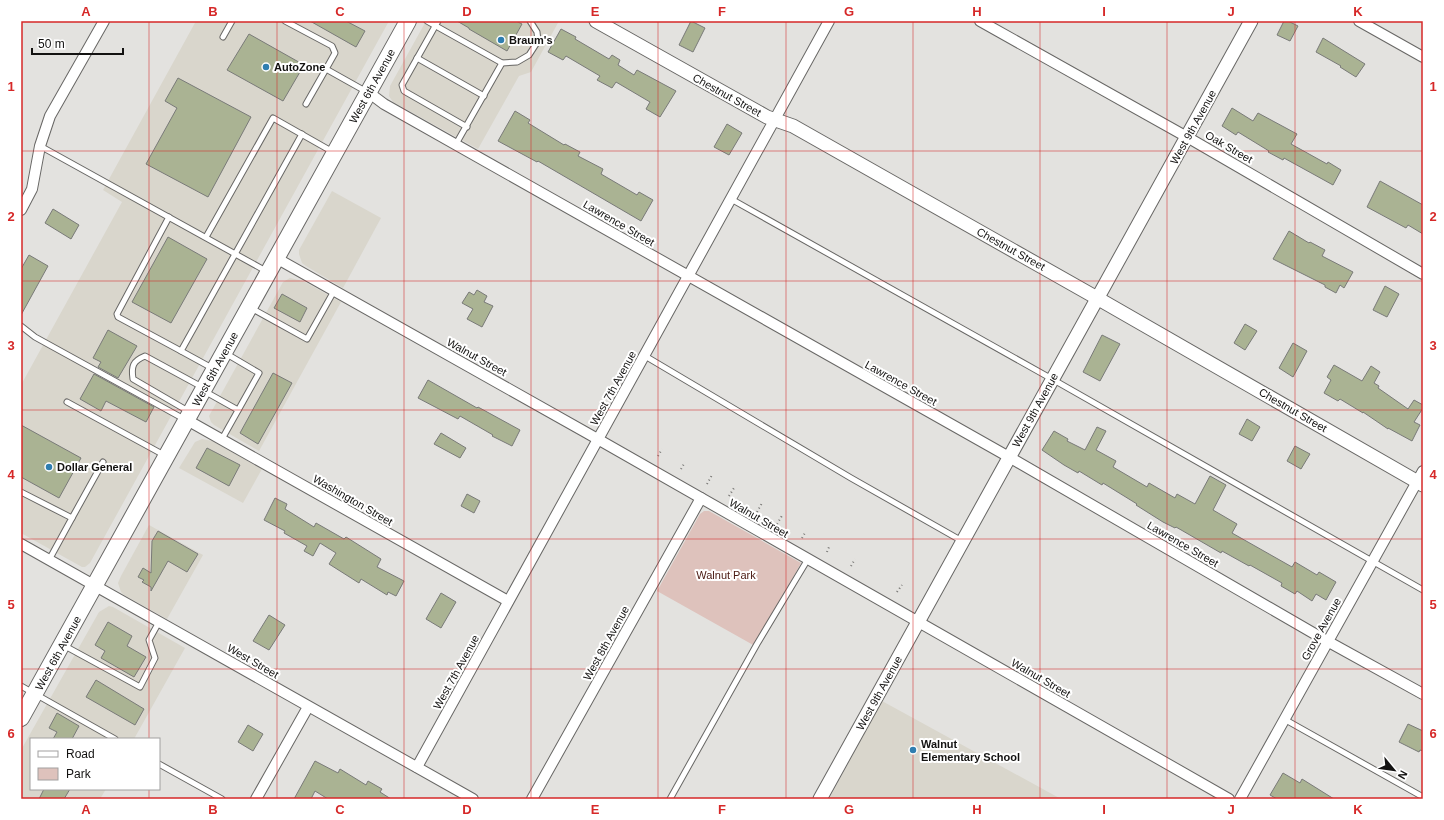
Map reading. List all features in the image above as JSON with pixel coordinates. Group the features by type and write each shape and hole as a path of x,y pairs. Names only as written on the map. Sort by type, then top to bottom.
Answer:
{"main road":[{"name":"West 6th Avenue","path":"21,718 28,690 62,644 96,586 408,21"}],"street":[{"path":"21,210 32,189 40,146 50,116 104,21"},
{"name":"Chestnut Street","path":"596,21 767,117 793,126 1421,479"},
{"name":"West 7th Avenue","path":"417,767 829,21"},
{"name":"Oak Street","path":"980,21 1187,137 1423,274"},
{"name":"West 9th Avenue","path":"820,799 1251,21"},
{"path":"1359,21 1423,57"},
{"name":"Lawrence Street","path":"368,92 384,104 1009,457 1327,641 1423,694"},
{"name":"Walnut Street","path":"276,258 598,439 1229,799"},
{"name":"Washington Street","path":"189,416 222,439 508,601"},
{"name":"Grove Avenue","path":"1240,799 1327,641 1421,479"},
{"name":"West 8th Avenue","path":"532,799 700,498"},
{"name":"West Street","path":"21,544 473,799"},
{"path":"256,799 308,706"}],"lane":[{"path":"223,37 232,21"},
{"path":"285,21 332,46 335,52 306,104"},
{"path":"427,21 436,23 502,63 517,62 529,55 538,41 537,32 530,21"},
{"path":"436,23 402,85 404,91 467,127"},
{"path":"417,58 484,96"},
{"path":"456,144 502,63"},
{"path":"326,68 368,92"},
{"path":"206,237 273,118 334,153"},
{"path":"181,350 302,134"},
{"path":"40,146 269,272"},
{"path":"731,200 1423,590"},
{"path":"170,217 117,314 118,317 215,369"},
{"path":"249,307 307,339 334,291"},
{"path":"21,326 35,337 189,416"},
{"path":"222,439 259,373 224,352"},
{"path":"189,416 133,379 131,369 137,359 145,356 238,410"},
{"path":"645,356 850,478 963,541"},
{"path":"67,402 167,456"},
{"path":"50,560 103,462"},
{"path":"21,492 72,518"},
{"path":"670,799 757,644 808,559"},
{"path":"62,644 140,687 155,658 149,640 159,622"},
{"path":"28,690 113,738"},
{"path":"1284,719 1423,798"},
{"path":"160,765 222,799"}],"path":[{"path":"658,456 662,449"},
{"path":"681,469 685,462"},
{"path":"707,484 712,475"},
{"path":"729,496 734,488"},
{"path":"757,512 762,503"},
{"path":"777,524 783,514"},
{"path":"802,538 806,531"},
{"path":"826,552 829,547"},
{"path":"851,566 855,559"},
{"path":"897,592 902,585"}],"shaded area":[{"path":"196,21 389,21 90,563 85,567 82,567 21,533 21,385 122,202 103,190"},
{"path":"426,21 559,21 531,72 519,76 478,149 393,102 389,96 390,86"},
{"path":"332,191 381,218 343,288 302,263 299,254 299,250"},
{"path":"290,278 303,281 341,302 259,451 214,425 209,416 283,282"},
{"path":"202,439 212,441 262,469 243,503 179,468 195,442"},
{"path":"149,525 203,555 167,619 124,595 121,592 118,583"},
{"path":"109,606 113,607 185,648 135,738 30,738 30,790 105,790 100,799 21,799 21,750 99,612"},
{"name":"Walnut Elementary School","path":"882,701 1061,799 829,799"}],"green space":[{"name":"Walnut Park","path":"704,511 709,511 801,563 755,646 657,591 700,514"}],"building":[{"path":"310,21 346,21 365,31 356,47"},
{"name":"Braum's","path":"457,21 516,21 522,24 507,51"},
{"path":"691,21 705,28 693,52 679,45"},
{"path":"1284,21 1288,21 1298,26 1290,41 1277,35"},
{"path":"561,29 609,59 612,55 620,60 618,65 634,75 637,70 676,91 660,117 646,109 650,102 616,82 612,88 597,80 600,76 566,56 563,60 548,52"},
{"name":"AutoZone","path":"249,34 304,65 283,101 227,70"},
{"path":"1323,38 1365,64 1356,77 1340,67 1341,66 1316,52"},
{"path":"178,78 251,117 208,197 146,164 177,108 165,101"},
{"path":"1232,108 1253,121 1258,113 1297,134 1291,144 1341,170 1333,185 1284,158 1283,160 1268,152 1269,151 1238,132 1236,135 1222,126"},
{"path":"515,111 530,120 528,123 564,145 565,144 580,152 578,156 603,169 601,174 637,195 639,192 653,200 641,221 538,161 537,162 498,141"},
{"path":"727,124 742,133 729,155 714,147"},
{"path":"1380,181 1423,205 1423,234 1408,225 1406,228 1367,207"},
{"path":"53,209 79,225 71,239 45,223"},
{"path":"1289,231 1309,243 1310,242 1325,250 1322,256 1353,272 1344,288 1340,285 1336,293 1325,287 1325,285 1273,259"},
{"path":"168,237 207,259 171,323 132,302"},
{"path":"29,255 48,266 21,315 21,269"},
{"path":"1385,286 1399,294 1387,317 1373,310"},
{"path":"477,290 487,296 484,302 493,306 482,327 467,319 473,309 462,303 469,292 474,295"},
{"path":"282,294 307,308 300,322 274,308"},
{"path":"1245,324 1257,331 1245,350 1234,343"},
{"path":"108,330 137,346 118,378 98,367 101,362 93,358"},
{"path":"1102,335 1120,344 1100,381 1083,372"},
{"path":"1293,343 1307,351 1293,377 1279,368"},
{"path":"1334,365 1362,381 1371,366 1380,372 1374,383 1379,386 1378,388 1408,409 1414,400 1423,405 1423,408 1414,422 1420,425 1412,441 1388,429 1340,399 1338,401 1324,393 1331,380 1327,377"},
{"path":"273,373 292,383 258,444 240,433"},
{"path":"94,374 154,407 146,422 106,401 101,411 80,399"},
{"path":"428,380 477,408 478,407 520,430 512,446 492,436 493,435 460,416 458,419 418,398"},
{"path":"1247,419 1260,427 1252,441 1239,434"},
{"name":"Dollar General","path":"21,425 81,458 59,498 21,477"},
{"path":"1097,427 1106,431 1096,450 1116,461 1113,467 1147,487 1149,483 1175,498 1177,494 1195,504 1210,476 1226,485 1213,510 1237,524 1232,533 1292,567 1295,562 1317,575 1319,572 1336,582 1326,600 1316,594 1312,601 1297,591 1295,594 1281,586 1282,583 1222,551 1221,553 1176,527 1175,528 1163,522 1103,483 1102,485 1079,471 1078,473 1042,450 1054,431 1068,439 1067,441 1085,450"},
{"path":"441,433 466,448 460,458 434,444"},
{"path":"1295,446 1310,454 1301,469 1287,461"},
{"path":"207,448 240,465 229,486 196,468"},
{"path":"467,494 480,501 474,513 461,506"},
{"path":"275,498 287,504 285,509 314,527 316,523 344,539 346,537 381,559 377,567 404,581 396,596 388,592 387,595 361,579 359,583 329,564 336,553 320,543 313,556 304,551 307,546 284,533 285,531 264,520"},
{"path":"158,531 198,554 187,572 168,561 151,591 151,587 142,582 144,580 138,577 143,568 151,573 152,541"},
{"path":"441,593 456,602 441,628 426,619"},
{"path":"269,615 285,625 269,650 253,641"},
{"path":"108,622 132,636 127,646 146,657 134,677 101,658 105,651 95,645"},
{"path":"96,680 144,709 135,725 86,697"},
{"path":"57,713 79,726 73,738 54,738 57,732 49,728"},
{"path":"1408,724 1423,731 1423,751 1420,750 1419,752 1399,742"},
{"path":"248,725 263,734 253,751 238,742"},
{"path":"315,761 338,773 340,769 366,785 368,781 382,789 380,792 391,799 328,799 315,791 311,799 294,799"},
{"path":"1283,773 1300,783 1302,779 1334,799 1277,799 1270,795"},
{"path":"44,790 69,790 64,799 39,799"}],"place":[{"name":"Braum's","path":"501,40"},
{"name":"AutoZone","path":"266,67"},
{"name":"Dollar General","path":"49,467"},
{"name":"Walnut Elementary School","path":"913,750"}]}
